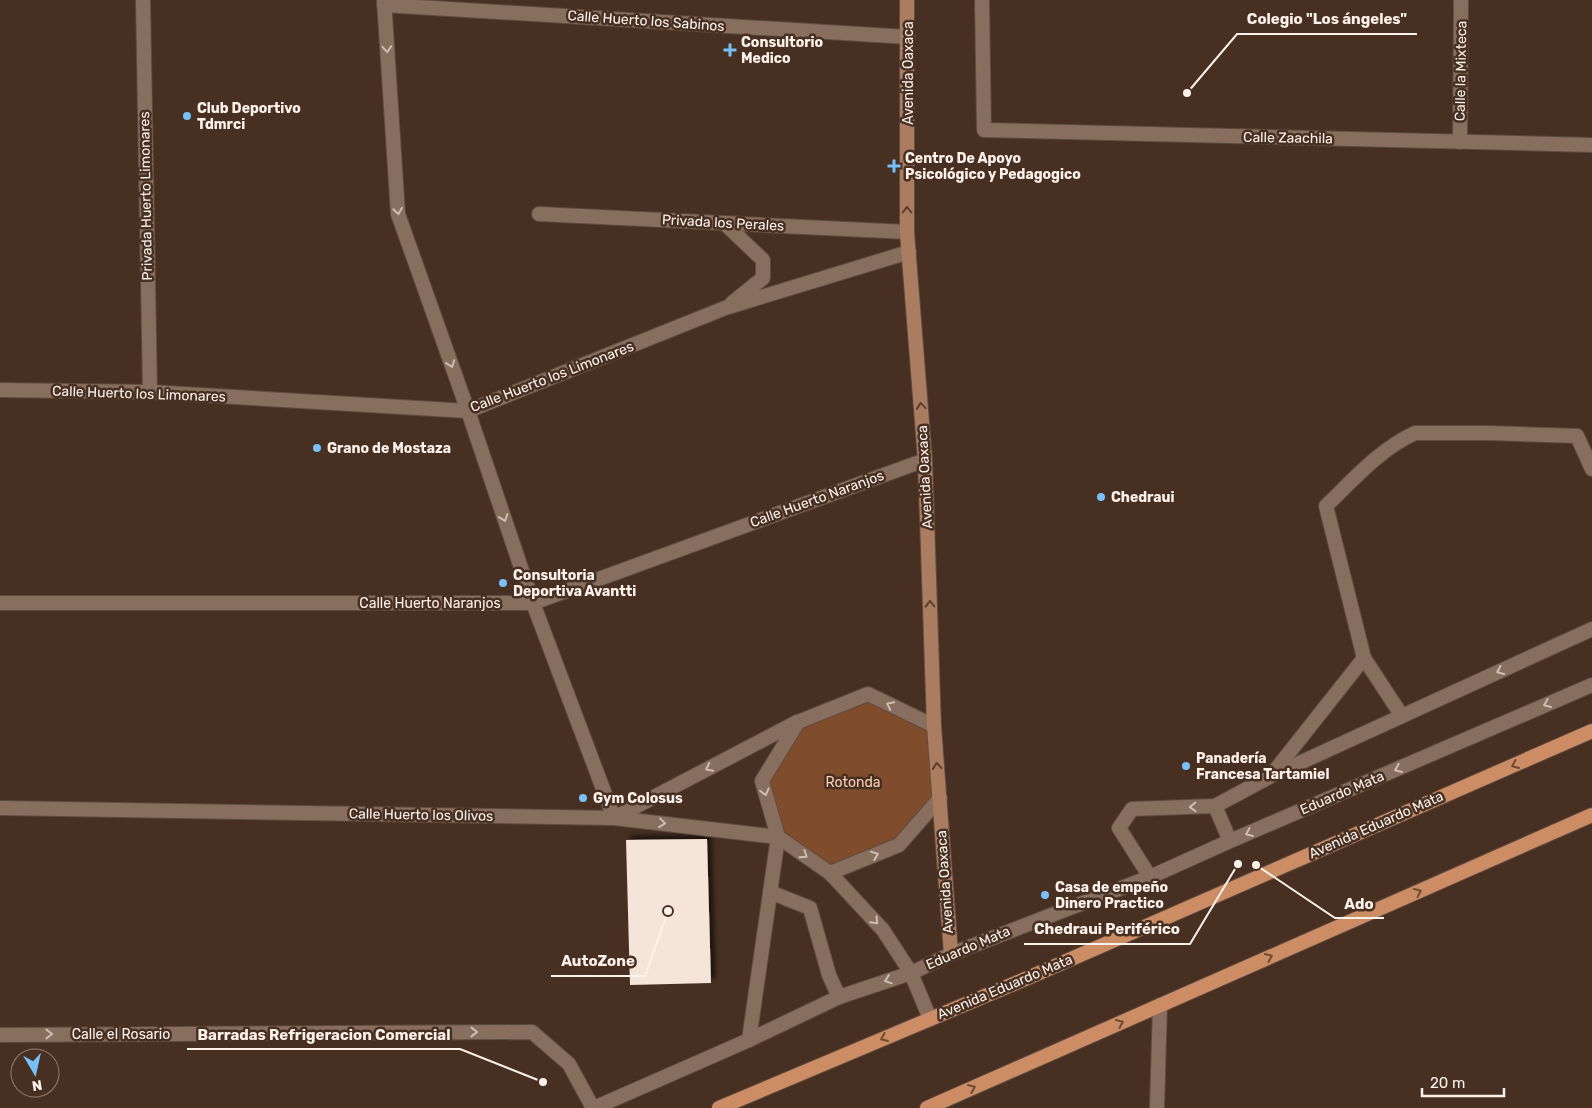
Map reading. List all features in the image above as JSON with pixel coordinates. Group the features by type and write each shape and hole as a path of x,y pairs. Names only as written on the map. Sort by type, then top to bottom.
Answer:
{"main road":[{"name":"Avenida Oaxaca","path":"907,0 907,232 925,460 934,726 951,954"},
{"name":"Avenida Eduardo Mata","path":"719,1108 930,1019 1592,731"},
{"path":"1577,822 1592,804"},
{"path":"927,1108 941,1105 1160,1005 1592,815"}],"street":[{"name":"Privada Huerto Limonares","path":"143,0 150,392"},
{"name":"Calle Zaachila","path":"982,0 984,130 1592,145"},
{"name":"Calle la Mixteca","path":"1460,142 1462,0"},
{"name":"Calle Huerto los Sabinos","path":"384,2 908,37"},
{"path":"384,2 398,214 468,411 533,603 614,818 798,722 868,694 934,726"},
{"name":"Privada los Perales","path":"539,214 907,232"},
{"path":"724,223 763,260 763,278 726,308"},
{"name":"Calle Huerto los Limonares","path":"0,390 150,392 468,411 726,308 909,252"},
{"path":"1402,716 1364,658 1326,506 1376,458 1415,433 1577,436 1592,469"},
{"name":"Calle Huerto Naranjos","path":"0,603 533,603 925,460"},
{"path":"1150,877 1119,828 1132,809 1215,806 1271,776 1592,629"},
{"path":"1271,776 1364,658"},
{"name":"Eduardo Mata","path":"594,1108 749,1040 839,997 911,972 951,954 1150,877 1592,685"},
{"path":"749,1040 778,837 762,781 798,722"},
{"path":"830,873 900,846 940,798"},
{"path":"1215,806 1230,841"},
{"name":"Calle Huerto los Olivos","path":"0,808 614,818 778,837 830,873 883,930 911,972 930,1019"},
{"path":"770,892 810,908 829,975 839,997"},
{"path":"1157,1108 1160,1005"},
{"name":"Calle el Rosario","path":"0,1034 532,1032 569,1064 594,1108"}],"green space":[{"name":"Rotonda","path":"867,698 933,730 936,797 898,844 830,864 784,834 767,782 798,726"}],"building":[{"path":"707,839 711,983 630,985 626,840"}],"place":[{"name":"Consultorio Medico","path":"730,50"},
{"name":"Colegio \"Los ángeles\"","path":"1187,93"},
{"name":"Club Deportivo Tdmrci","path":"187,116"},
{"name":"Centro De Apoyo Psicológico y Pedagogico","path":"894,166"},
{"name":"Grano de Mostaza","path":"317,448"},
{"name":"Chedraui","path":"1101,497"},
{"name":"Consultoria Deportiva Avantti","path":"503,583"},
{"name":"Panadería Francesa Tartamiel","path":"1186,766"},
{"name":"Gym Colosus","path":"583,798"},
{"name":"Chedraui Periférico","path":"1238,864"},
{"name":"Ado","path":"1256,865"},
{"name":"Casa de empeño Dinero Practico","path":"1045,895"},
{"name":"AutoZone","path":"668,911"},
{"name":"Barradas Refrigeracion Comercial","path":"543,1082"}]}
